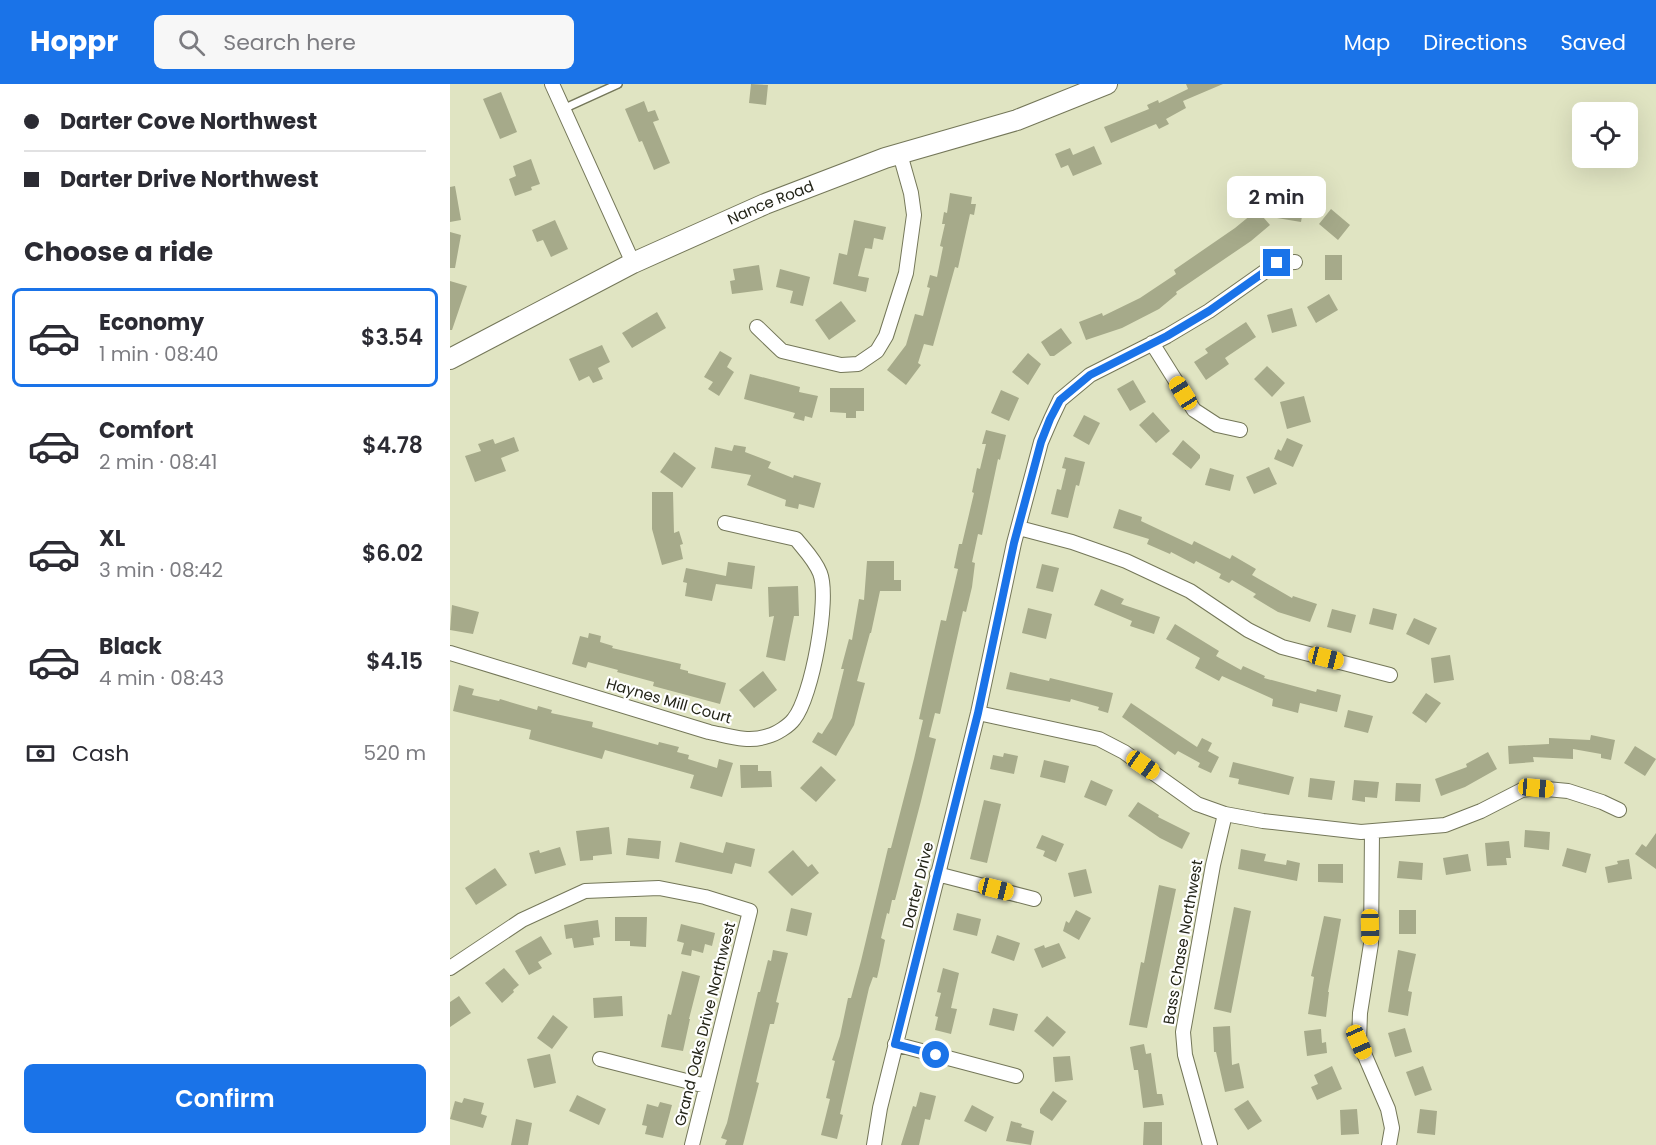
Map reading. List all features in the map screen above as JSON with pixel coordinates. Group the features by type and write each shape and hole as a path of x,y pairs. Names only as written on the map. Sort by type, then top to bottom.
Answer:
{"street":[{"path":"552,84 633,263"},
{"name":"Nance Road","path":"450,359 633,263 765,204 900,154 1017,120 1107,84"},
{"path":"757,327 782,351 841,365 858,364 877,351 886,336 906,273 914,215 911,193 900,154"},
{"name":"Darter Drive","path":"874,1145 895,1044 978,713 1018,528 1041,442 1060,400 1090,375 1152,344 1209,311 1277,263 1295,262"},
{"path":"1152,344 1194,410 1217,425 1240,430"},
{"name":"Haynes Mill Court","path":"450,653 709,732 746,740 768,736 787,726 794,719 806,698 816,661 824,590 820,573 796,539 725,523"},
{"path":"1018,528 1072,542 1126,561 1190,591 1248,630 1282,647 1390,675"},
{"path":"978,713 1099,739 1124,752 1197,804 1225,814 1263,821 1361,832 1445,825 1481,811 1522,790 1536,788 1568,791 1619,810"},
{"name":"Bass Chase Northwest","path":"1210,1145 1185,1055 1183,1032 1213,865 1225,814"},
{"path":"1372,831 1371,944 1360,1013 1359,1042 1388,1108 1392,1128 1389,1145"},
{"path":"937,874 1035,899"},
{"name":"Grand Oaks Drive Northwest","path":"450,968 522,920 585,891 659,888 705,897 750,911 692,1145"},
{"path":"895,1044 1016,1076"},
{"path":"600,1059 706,1086"}],"lane":[{"path":"563,109 618,84"}],"building":[{"path":"751,84 768,85 766,105 749,103"},
{"path":"1186,84 1223,84 1183,101 1186,108 1166,119 1169,124 1159,129 1156,124 1111,143 1104,127 1149,109 1147,105 1158,100 1159,103 1188,89"},
{"path":"501,92 517,132 500,139 483,99"},
{"path":"644,101 648,112 655,110 659,120 653,122 670,163 654,170 625,109"},
{"path":"1094,146 1102,164 1073,176 1068,165 1061,168 1055,154 1070,148 1073,155"},
{"path":"531,159 540,184 531,187 532,190 515,196 509,179 516,176 513,166"},
{"path":"455,186 461,220 450,222 450,187"},
{"path":"950,193 972,197 971,204 976,204 974,215 970,214 958,268 955,267 933,346 924,344 918,363 921,365 906,385 887,370 906,345 915,314 923,316 930,288 927,287 930,275 937,277 943,247 940,246 945,224 942,224 944,212 947,213"},
{"path":"1279,201 1304,205 1301,222 1277,218"},
{"path":"1331,209 1350,225 1338,240 1319,224"},
{"path":"1257,210 1270,225 1251,241 1176,292 1177,294 1159,309 1122,328 1086,340 1079,322 1102,313 1103,316 1140,298 1176,274 1174,270"},
{"path":"555,220 568,249 551,257 543,240 537,242 532,230"},
{"path":"854,220 886,227 883,240 874,238 872,249 865,248 858,276 869,278 866,292 833,284 839,253 847,255"},
{"path":"450,232 461,235 455,268 450,268"},
{"path":"1325,255 1342,255 1342,280 1325,280"},
{"path":"759,265 763,290 732,294 730,281 735,280 733,269"},
{"path":"780,269 810,277 803,306 790,303 793,291 776,287"},
{"path":"450,281 467,286 452,330 450,330"},
{"path":"1329,294 1338,310 1316,323 1307,307"},
{"path":"841,301 856,321 829,340 815,320"},
{"path":"1292,308 1297,326 1272,333 1267,315"},
{"path":"657,312 666,328 632,348 622,333"},
{"path":"1246,322 1256,337 1225,358 1229,364 1206,380 1194,362 1208,353 1205,349"},
{"path":"1061,328 1072,343 1054,356 1050,356 1041,342"},
{"path":"602,345 610,362 598,368 603,379 593,383 589,376 579,381 569,359"},
{"path":"720,351 732,358 727,367 734,372 719,396 708,389 713,382 704,377"},
{"path":"1028,353 1041,364 1028,385 1012,372"},
{"path":"1267,366 1285,383 1272,397 1254,379"},
{"path":"750,374 800,387 799,392 818,396 812,418 805,416 804,421 793,418 795,413 744,399"},
{"path":"1133,380 1146,402 1130,411 1117,389"},
{"path":"830,388 864,388 864,411 856,411 856,418 846,418 846,413 830,412"},
{"path":"1001,390 1019,398 1009,421 991,413"},
{"path":"1304,396 1311,422 1287,429 1280,402"},
{"path":"1153,412 1170,431 1156,443 1139,425"},
{"path":"1084,415 1100,423 1089,445 1073,436"},
{"path":"986,430 1006,435 1000,460 998,459 982,535 978,534 972,562 975,563 972,587 966,612 963,611 940,714 935,713 929,737 936,739 895,900 892,900 889,914 887,913 881,938 885,940 880,965 877,978 873,977 869,988 840,1114 843,1115 837,1139 821,1135 830,1099 826,1098 835,1061 832,1060 848,998 851,998 888,848 891,848 914,759 923,720 919,719 941,620 946,621 958,569 954,568 959,544 962,544 974,493 972,492 977,468 980,469 986,444 982,444"},
{"path":"514,437 519,451 501,458 506,471 475,482 465,456 481,451 478,444 493,439 495,444"},
{"path":"1287,438 1303,445 1293,467 1274,459 1278,449 1281,451"},
{"path":"1183,440 1200,455 1191,469 1172,454"},
{"path":"734,445 746,447 745,452 771,462 768,468 793,478 794,475 821,483 814,508 799,504 798,509 785,506 786,500 747,485 751,475 711,468 715,447 732,451"},
{"path":"674,452 696,468 682,488 660,472"},
{"path":"1065,457 1085,462 1079,486 1076,485 1068,518 1051,514 1057,489 1061,490 1066,469 1062,468"},
{"path":"1269,467 1277,484 1254,494 1246,477"},
{"path":"1210,468 1234,475 1230,491 1205,485"},
{"path":"652,492 673,492 674,533 679,531 683,544 680,545 683,559 662,565 652,529"},
{"path":"1119,509 1142,517 1141,521 1192,545 1194,541 1230,559 1232,555 1256,569 1252,575 1292,598 1293,596 1317,604 1310,622 1278,612 1253,597 1256,594 1232,580 1229,583 1219,578 1221,574 1196,561 1194,564 1171,552 1170,554 1147,544 1149,539 1113,528"},
{"path":"867,561 894,561 894,580 901,580 901,591 880,591 857,681 865,683 854,725 836,756 812,742 818,732 822,734 832,718 844,669 841,669 849,639 852,640 859,599 864,600"},
{"path":"728,562 755,566 752,589 716,584 712,601 685,596 687,583 683,582 686,568 726,576"},
{"path":"1042,564 1059,568 1053,592 1036,588"},
{"path":"798,586 799,616 794,616 785,661 766,657 774,616 769,617 768,587"},
{"path":"1101,589 1124,599 1121,604 1160,617 1154,634 1130,626 1132,621 1094,605"},
{"path":"452,605 479,612 473,634 450,630"},
{"path":"1028,608 1052,614 1046,639 1022,633"},
{"path":"1373,608 1397,614 1393,630 1369,624"},
{"path":"1332,609 1356,615 1351,633 1327,627"},
{"path":"1414,618 1437,628 1429,645 1406,634"},
{"path":"1175,624 1219,651 1216,656 1241,670 1243,666 1265,676 1264,678 1316,692 1317,689 1341,695 1337,712 1300,703 1298,713 1272,706 1273,699 1222,676 1219,681 1195,668 1200,658 1166,639"},
{"path":"589,633 601,636 600,642 613,646 612,648 681,664 680,669 688,673 726,683 720,704 653,686 654,682 617,672 618,670 588,662 586,668 572,664 580,636 588,638"},
{"path":"1450,655 1454,680 1434,683 1431,658"},
{"path":"763,671 777,690 754,708 739,690"},
{"path":"1010,672 1049,681 1050,678 1113,693 1108,713 1098,710 1099,707 1071,699 1070,702 1006,689"},
{"path":"459,685 474,689 472,695 499,701 500,699 537,710 538,706 552,710 551,713 593,722 592,727 658,745 659,742 679,747 677,752 689,755 688,759 717,768 719,759 733,763 722,797 690,788 694,775 605,750 602,759 529,739 531,730 453,711"},
{"path":"1426,693 1441,703 1426,723 1412,713"},
{"path":"1131,703 1197,747 1202,738 1212,743 1208,751 1219,757 1211,773 1198,767 1200,763 1178,751 1175,755 1122,717"},
{"path":"1348,710 1373,716 1368,733 1344,727"},
{"path":"1591,735 1615,740 1611,760 1601,758 1601,754 1573,749 1573,759 1533,757 1534,762 1509,764 1508,746 1549,744 1549,738 1590,740"},
{"path":"1635,746 1656,759 1645,776 1624,763"},
{"path":"1488,752 1497,769 1465,787 1441,796 1435,779 1467,767 1466,764"},
{"path":"1004,753 1018,756 1014,774 990,769 993,755 1003,757"},
{"path":"1044,760 1069,766 1065,783 1040,777"},
{"path":"1233,762 1294,777 1289,795 1238,784 1239,779 1229,777"},
{"path":"740,765 758,765 758,771 771,771 772,787 741,788"},
{"path":"821,766 836,780 816,802 800,788"},
{"path":"1310,778 1335,781 1332,800 1308,797"},
{"path":"1091,780 1113,790 1106,806 1084,797"},
{"path":"1354,780 1379,782 1377,798 1365,797 1365,802 1352,800"},
{"path":"1396,783 1421,784 1420,802 1395,801"},
{"path":"984,800 1001,804 987,863 970,859"},
{"path":"1138,802 1159,815 1158,817 1190,833 1182,849 1160,838 1128,816"},
{"path":"609,827 612,854 593,856 593,860 580,861 576,831"},
{"path":"1525,830 1550,832 1549,850 1524,847"},
{"path":"1656,833 1656,869 1635,854 1642,844 1646,847"},
{"path":"1042,835 1064,844 1056,862 1043,856 1045,851 1036,848"},
{"path":"628,838 661,841 659,859 626,855"},
{"path":"1509,841 1511,858 1506,858 1507,865 1487,866 1485,843"},
{"path":"680,842 723,853 726,842 755,849 751,867 735,863 732,874 675,862"},
{"path":"560,847 566,865 535,874 529,853 539,850 540,853"},
{"path":"1567,848 1591,854 1586,873 1562,866"},
{"path":"1241,849 1266,854 1264,861 1286,865 1287,860 1300,863 1297,881 1238,869"},
{"path":"793,850 808,867 812,864 819,873 792,896 768,872"},
{"path":"1468,854 1471,871 1446,875 1443,858"},
{"path":"1629,859 1632,879 1608,883 1605,867 1618,864 1617,861"},
{"path":"1399,861 1423,863 1422,880 1397,878"},
{"path":"1318,864 1343,864 1343,883 1318,882"},
{"path":"495,868 507,885 476,905 465,888"},
{"path":"1086,869 1092,893 1074,897 1068,873"},
{"path":"1159,885 1176,889 1147,1028 1129,1025"},
{"path":"1234,907 1251,911 1231,1013 1214,1009"},
{"path":"791,908 812,913 807,936 786,931"},
{"path":"1076,910 1091,918 1079,940 1063,931 1066,921 1069,923"},
{"path":"1399,910 1416,910 1416,934 1399,934"},
{"path":"957,913 981,919 977,936 953,930"},
{"path":"1324,916 1341,919 1328,992 1326,1017 1308,1014 1314,977 1311,976"},
{"path":"615,917 647,917 646,947 630,946 630,941 615,941"},
{"path":"598,920 600,937 593,938 594,945 574,948 572,938 566,939 564,925"},
{"path":"681,924 715,933 712,946 705,944 703,953 692,950 691,956 681,954 684,943 677,941"},
{"path":"997,935 1020,943 1014,961 991,953"},
{"path":"541,936 552,954 538,962 542,968 529,975 515,951"},
{"path":"1059,943 1066,958 1042,968 1034,949"},
{"path":"773,950 788,953 776,1002 779,1003 774,1024 770,1024 756,1082 759,1083 743,1145 725,1145 727,1140 721,1138 727,1123 758,992 760,992 768,960 771,961"},
{"path":"1398,950 1416,954 1408,991 1412,992 1408,1016 1388,1012"},
{"path":"504,968 519,985 502,1003 485,983"},
{"path":"943,968 959,973 951,1008 957,1009 951,1034 935,1030 938,1017 935,1016 941,993 937,992"},
{"path":"682,971 700,976 683,1051 661,1047 668,1014 671,1015"},
{"path":"459,996 471,1013 450,1027 450,1002"},
{"path":"622,996 623,1016 594,1018 593,998"},
{"path":"993,1008 1018,1014 1014,1031 989,1025"},
{"path":"553,1015 568,1027 552,1049 537,1038"},
{"path":"1047,1016 1066,1032 1053,1047 1034,1031"},
{"path":"1230,1026 1232,1065 1239,1063 1244,1088 1225,1092 1216,1052 1214,1052 1213,1027"},
{"path":"1405,1028 1412,1052 1395,1057 1388,1033"},
{"path":"1321,1029 1322,1043 1326,1042 1327,1053 1307,1056 1304,1031"},
{"path":"1144,1044 1146,1054 1151,1053 1157,1094 1162,1094 1164,1105 1143,1108 1138,1070 1134,1070 1130,1047"},
{"path":"550,1054 556,1083 534,1088 527,1059"},
{"path":"1070,1056 1073,1080 1055,1082 1053,1057"},
{"path":"1332,1066 1342,1089 1317,1100 1311,1087 1318,1084 1314,1075"},
{"path":"1423,1066 1432,1090 1415,1096 1406,1072"},
{"path":"1053,1091 1067,1101 1052,1121 1040,1113 1040,1109"},
{"path":"920,1092 936,1096 930,1120 925,1119 919,1145 901,1145 913,1106 916,1107"},
{"path":"577,1095 606,1109 599,1125 569,1111"},
{"path":"464,1098 484,1103 481,1114 487,1116 483,1128 450,1119 455,1101 462,1103"},
{"path":"1248,1100 1262,1121 1248,1130 1234,1109"},
{"path":"660,1102 672,1105 663,1138 645,1134 647,1126 642,1125 647,1104 658,1107"},
{"path":"972,1105 994,1117 986,1132 964,1121"},
{"path":"1357,1109 1359,1134 1341,1135 1340,1110"},
{"path":"1420,1109 1437,1111 1435,1135 1417,1133"},
{"path":"516,1119 532,1123 528,1145 511,1145"},
{"path":"1011,1121 1034,1131 1031,1145 1006,1141"},
{"path":"1144,1122 1162,1122 1162,1145 1143,1145"}],"route":[{"path":"936,1055 895,1044 978,713 1014,543 1041,442 1050,419 1060,400 1090,375 1167,336 1209,311 1277,263"}]}
